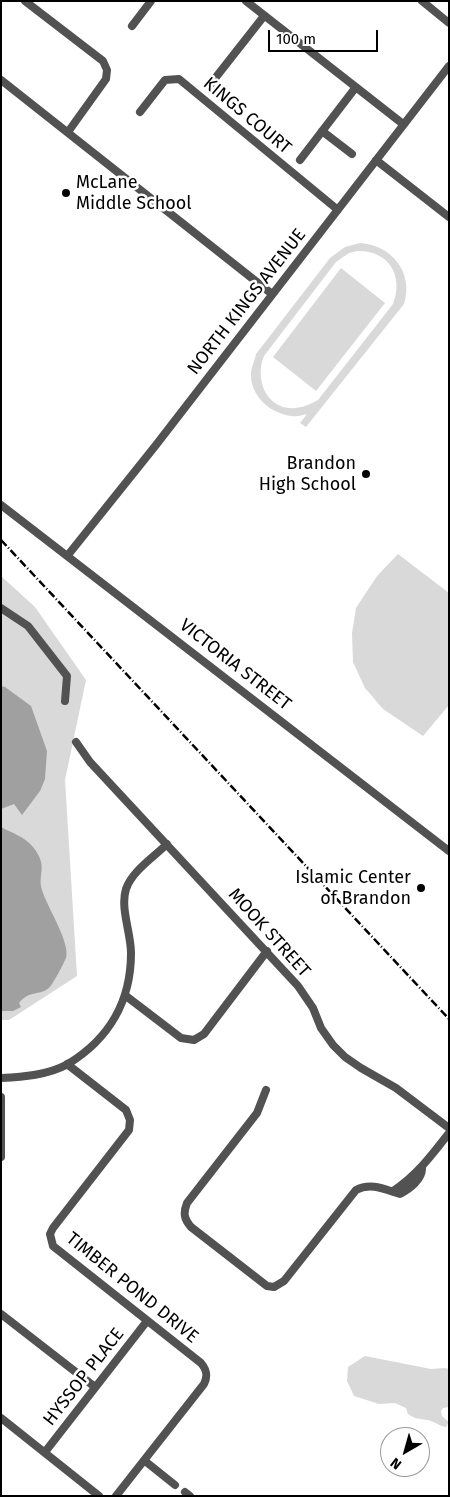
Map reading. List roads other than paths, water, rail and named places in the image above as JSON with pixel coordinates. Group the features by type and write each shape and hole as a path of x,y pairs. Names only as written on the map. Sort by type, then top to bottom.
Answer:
{"street":[{"path":"26,1 103,61 108,70 106,79 68,132"},
{"path":"132,26 151,1"},
{"path":"246,1 403,124"},
{"path":"422,1 449,23"},
{"path":"209,86 264,16"},
{"name":"NORTH KINGS AVENUE","path":"68,555 151,451 449,66"},
{"path":"442,75 449,80"},
{"name":"KINGS COURT","path":"140,112 164,80 179,79 338,210"},
{"path":"1,80 272,294"},
{"path":"300,160 356,87"},
{"path":"322,130 352,154"},
{"path":"376,160 449,217"},
{"name":"VICTORIA STREET","path":"1,505 449,851"},
{"path":"1,608 28,626 67,676 65,701"},
{"name":"MOOK STREET","path":"76,742 90,762 267,951 307,997 321,1028 333,1045 361,1068 396,1088 449,1128"},
{"path":"1,1078 43,1073 67,1064 87,1050 104,1033 126,996 130,981 130,935 124,901 126,891 133,877 167,844"},
{"path":"126,996 181,1038 194,1040 204,1034 267,951"},
{"name":"TIMBER POND DRIVE","path":"67,1064 126,1110 130,1125 129,1130 53,1228 50,1240 57,1251 205,1368 206,1379 204,1384 116,1496"},
{"path":"266,1090 257,1113 187,1203 184,1215 191,1227 262,1282 274,1287 284,1281 356,1190 372,1186 400,1194 421,1175 422,1167 449,1133"},
{"path":"1,1097 1,1157"},
{"path":"1,1314 95,1387"},
{"name":"HYSSOP PLACE","path":"45,1452 147,1321"},
{"path":"1,1418 99,1496"},
{"path":"145,1461 175,1485"}],"railway":[{"path":"1,540 449,1019"}],"place":[{"name":"McLane Middle School","path":"66,193"},
{"name":"Brandon High School","path":"366,474"},
{"name":"Islamic Center of Brandon","path":"421,888"}]}
